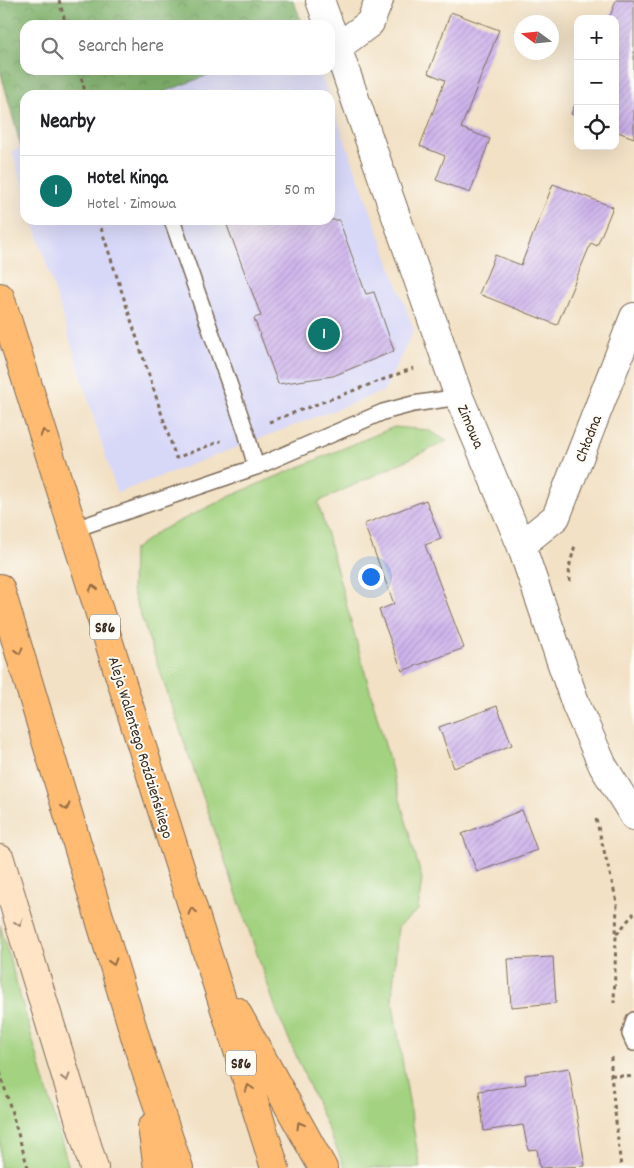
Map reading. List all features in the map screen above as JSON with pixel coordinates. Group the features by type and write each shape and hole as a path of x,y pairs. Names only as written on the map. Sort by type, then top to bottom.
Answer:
{"highway":[{"name":"Aleja Walentego Roździeńskiego","path":"0,297 75,529 206,958 275,1168"},
{"path":"0,588 142,1059 179,1168"},
{"path":"206,958 323,1168"},
{"path":"142,1059 158,1168"}],"street":[{"name":"Zimowa","path":"320,0 327,20"},
{"path":"335,32 370,23 379,0"},
{"name":"Zimowa","path":"335,42 459,397 521,545 576,705 603,766 634,816"},
{"name":"Chłodna","path":"521,545 556,517 634,317"},
{"path":"0,859 94,1168"}],"lane":[{"path":"174,225 246,432 256,467"},
{"path":"75,529 256,467 383,412 412,404 459,397"},
{"path":"634,1020 630,1034 634,1043"}],"path":[{"path":"60,0 65,20"},
{"path":"80,75 85,90"},
{"path":"571,588 569,568 576,538"},
{"path":"617,934 634,913"},
{"path":"0,1072 28,1168"},
{"path":"621,1168 610,1075 634,1078"}],"shaded area":[{"path":"208,75 321,75 326,90 169,90"},
{"path":"335,113 414,330 384,391 117,493 35,225 335,225"},
{"path":"20,147 20,177 12,151"}],"green space":[{"path":"0,0 293,0 301,20 20,20 20,75 208,75 169,90 20,90 20,143 0,70"},
{"path":"394,427 428,430 447,441 318,502 422,879 418,910 398,927 392,998 420,1168 345,1168 277,1012 132,590 133,550 159,531 235,494"},
{"path":"0,925 69,1168 0,1168"}],"building":[{"path":"616,0 634,0 634,138 619,132 619,15 610,15"},
{"path":"451,12 499,30 461,128 490,139 470,193 436,180 445,156 420,146 445,80 428,73"},
{"path":"553,184 613,207 597,246 591,243 557,325 479,294 495,255 521,265"},
{"path":"335,220 339,220 366,294 374,292 394,351 333,376 278,384 254,318 261,316 227,225 335,225"},
{"path":"426,500 441,539 425,545 464,648 402,671 379,610 394,604 364,524"},
{"path":"497,706 512,745 454,768 439,727"},
{"path":"522,810 537,850 477,872 462,834"},
{"path":"553,957 556,1003 511,1007 508,959"},
{"path":"569,1068 585,1166 540,1168 537,1149 528,1150 523,1125 484,1131 479,1091 526,1084 525,1075"}],"place":[{"name":"Hotel Kinga","path":"324,334"}]}
